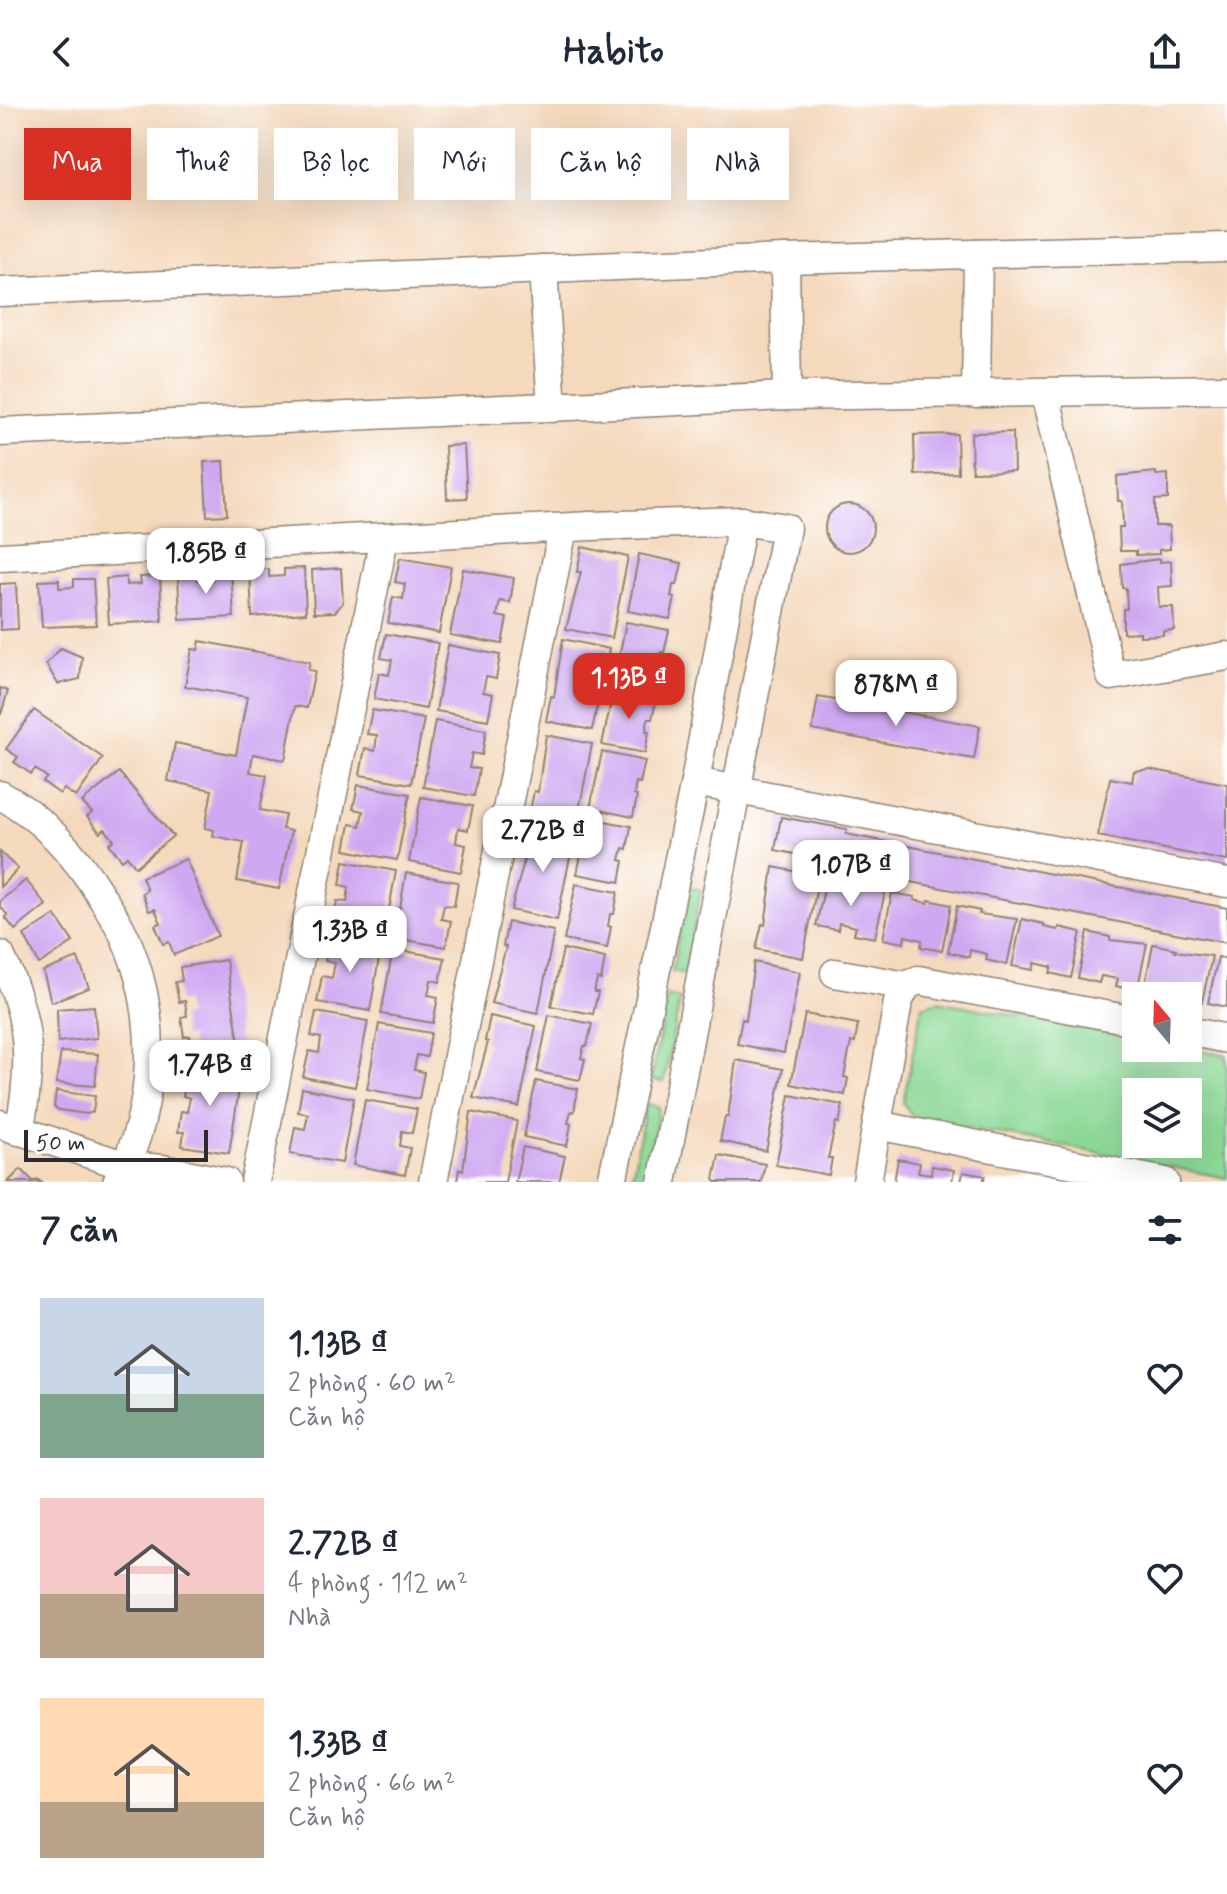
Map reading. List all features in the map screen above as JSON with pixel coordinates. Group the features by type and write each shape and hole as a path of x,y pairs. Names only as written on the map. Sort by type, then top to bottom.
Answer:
{"street":[{"path":"0,292 785,259 1227,247"},
{"path":"976,394 978,254"},
{"path":"785,259 787,396"},
{"path":"543,269 552,408"},
{"path":"0,432 787,396 1227,389"},
{"path":"1045,393 1111,676 1227,656"},
{"path":"612,1182 695,782 742,521"},
{"path":"0,557 742,521 786,528 662,1182"},
{"path":"433,1182 563,528"},
{"path":"255,1182 384,538"},
{"path":"695,782 1227,883"},
{"path":"0,795 66,847 123,932 135,965 149,1027 148,1084 137,1140 122,1174"},
{"path":"0,955 24,1014 29,1049 28,1081 9,1127 122,1174 162,1169 226,1182"},
{"path":"835,973 906,986"},
{"path":"867,1182 898,1002 906,986 918,980 1122,1018"},
{"path":"1202,1034 1227,1039"},
{"path":"877,1125 1165,1182"}],"green space":[{"path":"689,887 701,890 685,974 672,971"},
{"path":"667,996 680,999 664,1082 651,1080"},
{"path":"937,1001 1122,1035 1122,1062 1202,1062 1202,1051 1227,1055 1227,1178 1124,1158 1202,1158 1202,1078 1122,1078 1122,1158 913,1117 903,1103 922,1006"},
{"path":"646,1104 659,1107 645,1182 631,1182"}],"building":[{"path":"1013,432 1014,471 972,472 971,433"},
{"path":"957,434 958,473 915,475 914,435"},
{"path":"464,445 467,498 447,499 445,446"},
{"path":"224,461 227,515 207,516 204,462"},
{"path":"1156,472 1156,475 1168,474 1168,499 1155,500 1155,526 1169,526 1170,549 1159,550 1159,554 1136,555 1136,551 1120,551 1122,501 1118,501 1117,476"},
{"path":"849,504 866,511 873,528 866,545 849,552 832,545 825,528 832,511"},
{"path":"582,547 628,557 612,638 566,629 581,572 577,572"},
{"path":"639,554 682,563 677,585 673,585 671,597 675,598 670,619 628,611"},
{"path":"400,558 451,567 439,633 388,623 393,597 403,599 405,584 395,582"},
{"path":"1160,559 1160,562 1171,561 1172,586 1158,587 1159,607 1173,607 1174,630 1163,631 1163,635 1123,633 1123,609 1127,609 1121,564"},
{"path":"304,568 306,613 252,617 250,571 269,569 269,577 284,576 284,569"},
{"path":"341,568 343,603 335,612 314,613 312,570"},
{"path":"463,569 514,578 510,603 500,601 497,616 507,618 502,644 450,635"},
{"path":"231,571 234,617 180,620 178,574 197,573 198,580 212,580 212,572"},
{"path":"160,576 162,621 109,624 106,579 126,577 126,585 141,584 140,577"},
{"path":"74,579 93,579 96,625 42,627 39,581 59,580 59,588 74,587"},
{"path":"16,583 18,629 0,630 0,584"},
{"path":"626,622 669,630 658,664 662,665 657,686 615,678"},
{"path":"386,634 438,643 426,709 374,699 379,673 389,675 392,660 381,658"},
{"path":"563,639 609,649 592,730 546,721 551,696 554,697"},
{"path":"200,641 310,662 308,670 315,671 307,708 295,706 285,760 253,754 250,772 267,775 260,810 285,815 282,829 291,831 279,889 237,881 244,842 213,836 214,830 205,828 212,790 168,781 175,743 236,755 247,697 185,686 192,649 198,650"},
{"path":"448,645 500,655 496,679 486,677 483,692 493,694 488,720 436,711"},
{"path":"61,648 82,657 80,679 58,684 46,664"},
{"path":"0,688 8,691 1,714 0,714"},
{"path":"614,688 657,697 652,719 648,719 645,753 602,745"},
{"path":"818,697 980,726 974,759 812,730"},
{"path":"34,710 103,758 76,797 64,789 60,794 43,782 47,777 35,769 31,774 14,762 18,757 6,749"},
{"path":"372,710 424,719 411,784 360,775 365,748 375,751 377,735 367,734"},
{"path":"435,721 486,730 482,755 472,753 469,768 479,769 474,796 423,787"},
{"path":"546,735 592,744 576,826 529,816 534,791 538,792"},
{"path":"602,752 645,761 640,783 636,782 633,817 590,808"},
{"path":"1149,769 1227,784 1227,861 1098,836 1110,778 1132,782 1134,771"},
{"path":"119,772 173,836 136,867 127,856 122,860 109,844 114,840 105,829 100,833 87,817 92,813 82,802"},
{"path":"358,785 410,794 397,860 345,850 350,824 360,826 363,811 353,809"},
{"path":"421,797 473,806 468,830 458,828 456,843 466,845 461,872 409,862"},
{"path":"781,817 847,829 846,834 1227,908 1227,943 828,866 829,861 775,850"},
{"path":"589,818 631,826 627,849 623,848 620,860 624,861 620,882 577,874"},
{"path":"528,829 574,838 557,920 511,910 526,854 523,853"},
{"path":"0,852 18,869 0,887"},
{"path":"186,859 218,936 174,955 169,942 163,944 155,925 161,923 155,909 149,911 142,893 147,890 142,877"},
{"path":"344,861 396,871 384,936 332,927 337,901 347,902 349,887 340,885"},
{"path":"773,867 819,876 803,958 756,949 762,924 765,925"},
{"path":"406,873 458,882 454,906 444,905 441,919 451,921 446,947 395,938"},
{"path":"26,880 46,905 15,930 5,917 8,916 0,901"},
{"path":"826,880 862,890 885,892 875,938 854,934 856,927 839,923 838,930 816,926"},
{"path":"576,884 618,892 614,914 610,914 607,948 564,940"},
{"path":"892,893 928,903 929,900 951,905 942,951 921,947 922,940 905,936 904,943 883,939"},
{"path":"957,906 980,911 979,914 1017,919 1007,965 986,960 987,954 970,950 969,957 948,952"},
{"path":"55,915 73,942 39,964 24,935"},
{"path":"1022,919 1044,924 1044,927 1081,932 1071,978 1050,973 1052,967 1035,963 1033,970 1012,966"},
{"path":"508,922 554,931 538,1013 491,1003 506,947 503,946"},
{"path":"1088,932 1110,937 1110,940 1147,944 1139,982 1122,982 1122,987 1116,986 1118,979 1101,976 1099,983 1078,978"},
{"path":"330,937 381,946 370,1011 317,1002 322,976 332,978 335,963 325,961"},
{"path":"1153,944 1175,951 1212,956 1202,1002 1202,982 1146,982"},
{"path":"393,949 445,958 440,982 431,980 428,995 438,997 433,1023 381,1014"},
{"path":"563,949 605,958 601,980 597,979 594,992 598,992 593,1014 551,1006"},
{"path":"1218,957 1227,959 1227,1007 1208,1003"},
{"path":"78,958 89,988 51,1002 43,971"},
{"path":"226,960 239,1043 193,1050 190,1036 184,1037 181,1017 187,1016 185,1001 179,1002 175,982 182,981 180,967"},
{"path":"754,962 800,972 784,1053 737,1044 742,1019 746,1020"},
{"path":"94,1006 97,1038 58,1042 57,1009"},
{"path":"316,1012 368,1021 355,1087 303,1077 309,1051 319,1053 321,1038 311,1036"},
{"path":"805,1014 858,1024 844,1077 848,1078 845,1095 791,1084"},
{"path":"549,1015 592,1024 581,1058 585,1059 580,1080 537,1072"},
{"path":"490,1016 536,1026 519,1107 473,1098 488,1042 485,1041"},
{"path":"379,1024 431,1033 427,1057 417,1055 414,1070 424,1072 419,1099 367,1089"},
{"path":"61,1052 98,1054 95,1086 56,1083"},
{"path":"736,1060 783,1069 766,1151 720,1141 725,1117 728,1117"},
{"path":"195,1063 242,1071 229,1153 182,1146 184,1132 178,1132 181,1111 187,1112 190,1098 183,1096 187,1076 193,1077"},
{"path":"536,1081 578,1089 574,1112 571,1111 568,1123 571,1124 567,1146 524,1137"},
{"path":"302,1088 354,1098 342,1163 290,1154 295,1127 305,1129 308,1114 298,1112"},
{"path":"56,1091 95,1096 93,1112 59,1110 54,1107"},
{"path":"790,1095 843,1105 828,1158 832,1158 829,1175 776,1165"},
{"path":"365,1100 417,1109 412,1133 402,1131 400,1146 410,1148 405,1175 353,1165"},
{"path":"471,1112 517,1121 505,1182 457,1182 459,1169 463,1170"},
{"path":"523,1147 565,1156 559,1182 515,1182"},
{"path":"719,1155 765,1164 761,1182 716,1182"},
{"path":"898,1159 920,1163 918,1172 931,1174 932,1166 954,1170 952,1182 894,1182"},
{"path":"21,1169 34,1182 8,1182"},
{"path":"963,1172 985,1176 983,1182 961,1182"}]}
